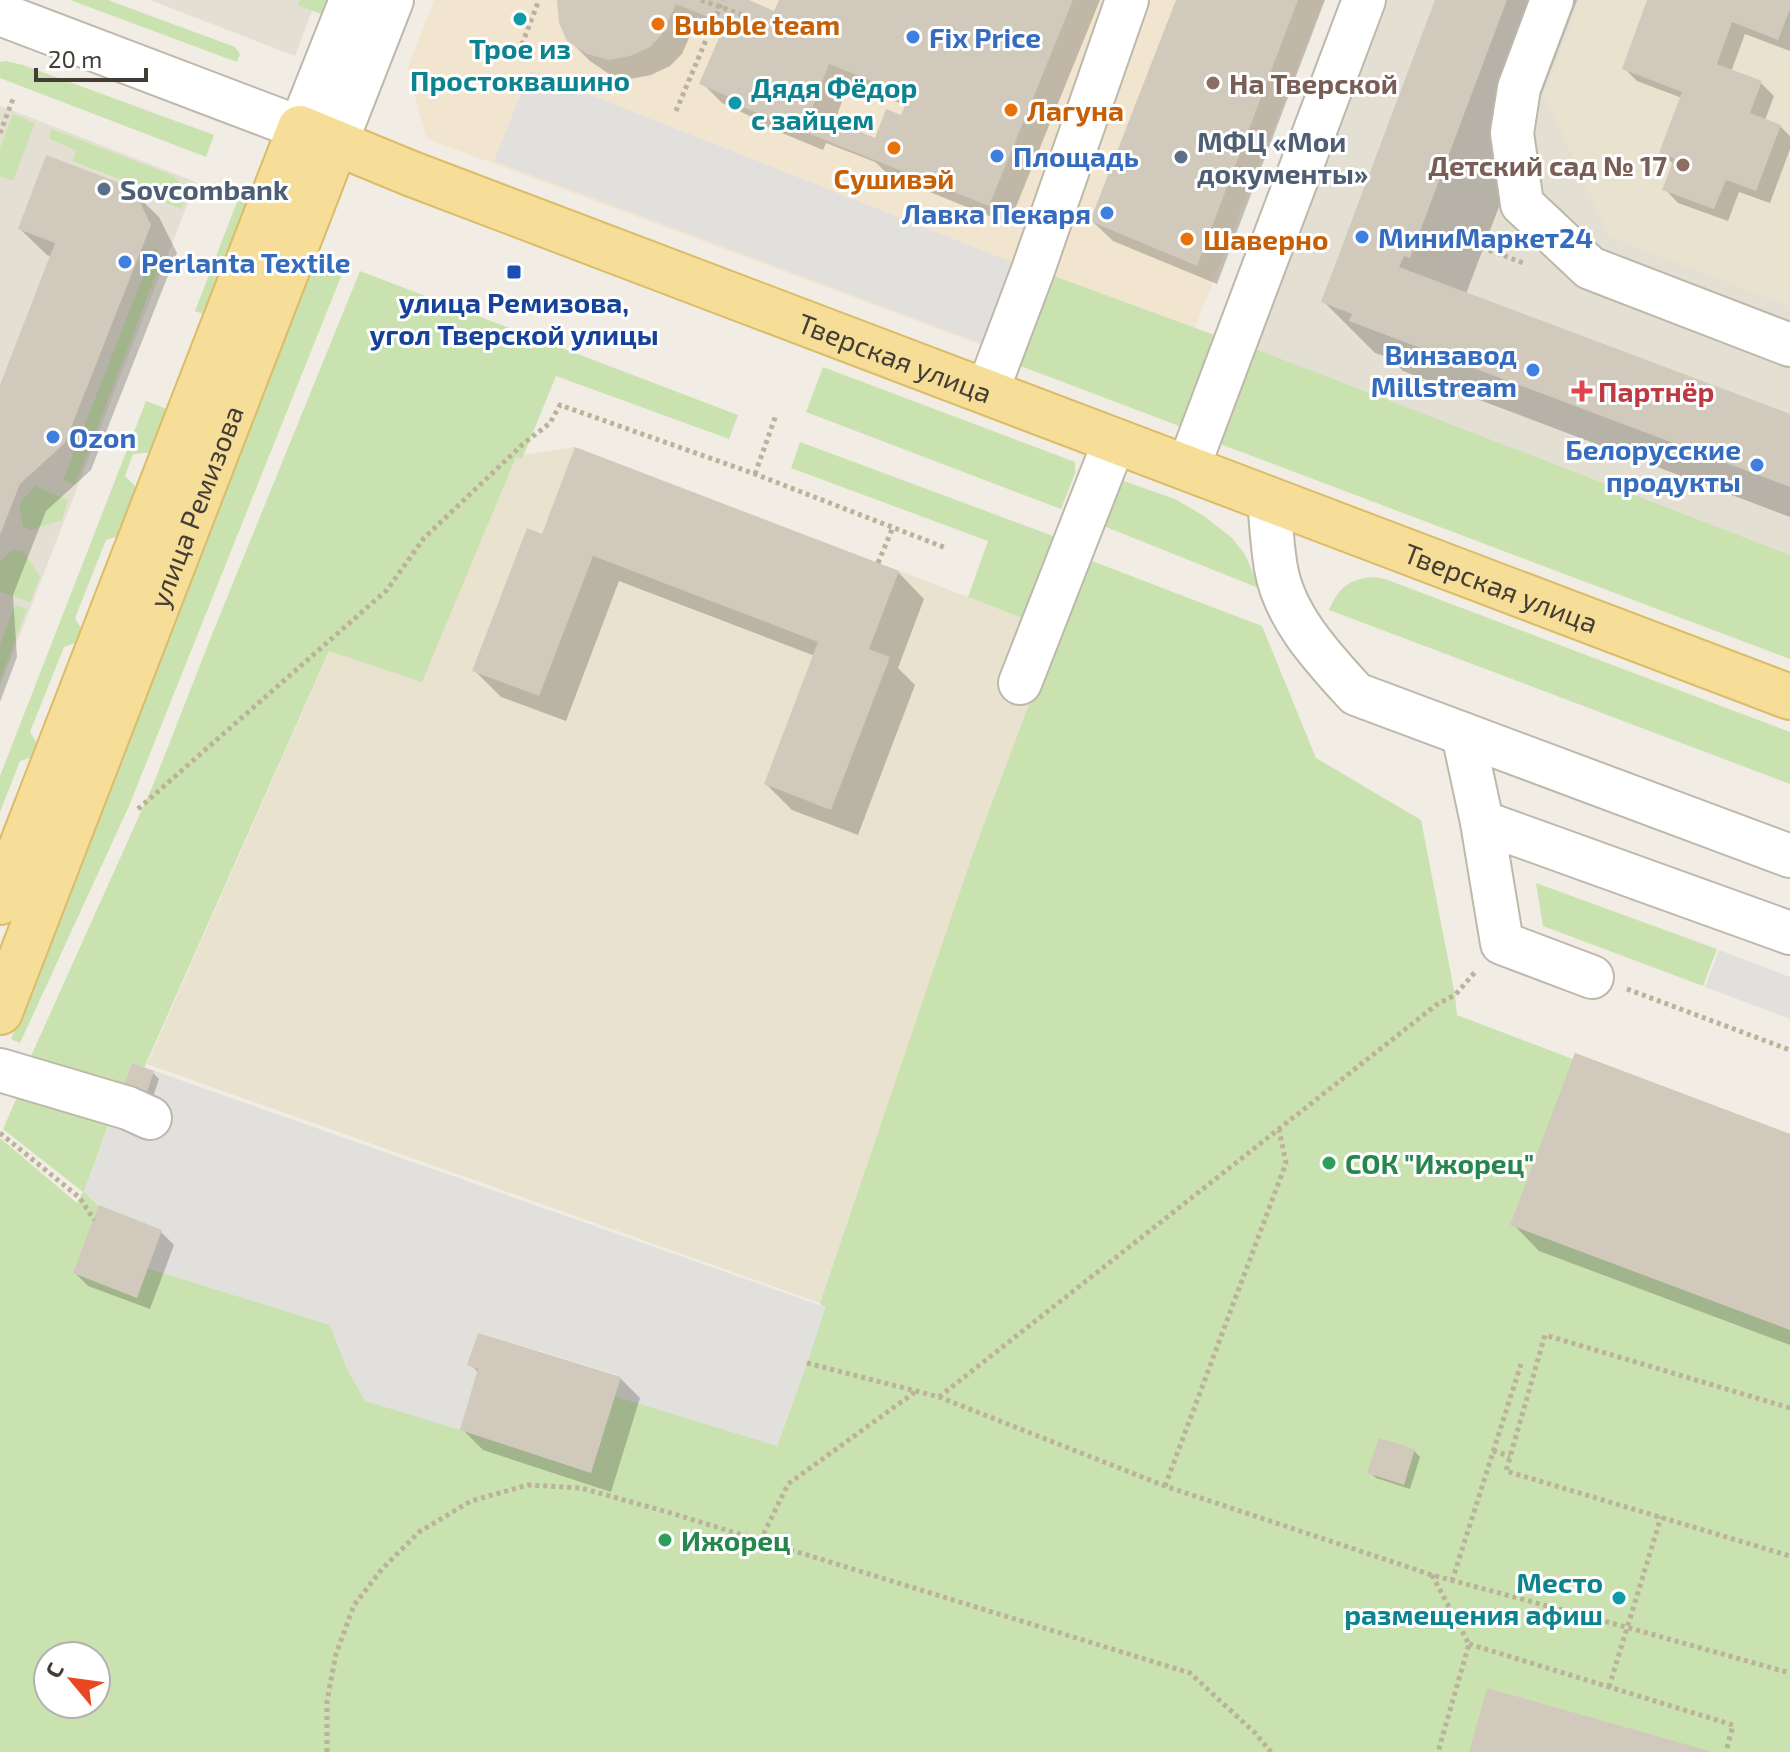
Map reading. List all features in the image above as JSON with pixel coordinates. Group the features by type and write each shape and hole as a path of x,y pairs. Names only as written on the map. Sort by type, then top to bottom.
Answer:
{"main road":[{"name":"Тверская улица","path":"318,136 1790,697"},
{"name":"улица Ремизова","path":"0,902 318,136"},
{"name":"улица Ремизова","path":"0,1012 318,136"}],"street":[{"name":"улица Ремизова","path":"318,136 351,0"},
{"name":"улица Ремизова","path":"318,136 392,0"},
{"path":"987,392 1127,0"},
{"path":"1188,468 1364,0"},
{"path":"1552,0 1519,88 1512,133 1522,204 1590,268 1790,345"},
{"name":"Тверская улица","path":"0,14 318,136"},
{"path":"1020,683 1115,440"},
{"path":"1269,499 1276,570 1291,612 1318,651 1356,694 1790,856"},
{"path":"1463,734 1482,822 1502,943 1592,977"},
{"path":"1482,822 1790,933"},
{"path":"0,1070 128,1108 150,1118"}],"path":[{"path":"519,52 539,0"},
{"path":"701,0 721,3 748,17"},
{"path":"676,111 721,3"},
{"path":"0,133 13,99"},
{"path":"1412,266 1522,204"},
{"path":"138,809 387,590 424,538 523,444 550,423 560,405 755,474 946,548"},
{"path":"755,474 776,415"},
{"path":"878,563 893,527"},
{"path":"1592,977 1790,1050"},
{"path":"939,1397 1436,1005 1455,995"},
{"path":"1165,1486 1286,1163 1279,1130"},
{"path":"0,1133 80,1198 94,1220"},
{"path":"1790,1408 1545,1335 1506,1471 1790,1556"},
{"path":"807,1363 939,1397 1165,1486 1432,1575 1790,1673"},
{"path":"1452,1581 1521,1364"},
{"path":"760,1541 788,1484 916,1392"},
{"path":"1493,1451 1510,1456"},
{"path":"327,1752 327,1701 336,1654 354,1605 382,1569 419,1532 471,1501 528,1485 581,1488 1190,1673 1255,1733 1271,1752"},
{"path":"1609,1687 1661,1517"},
{"path":"1432,1575 1469,1644 1438,1752"},
{"path":"1469,1644 1733,1725 1726,1752"}],"shaded area":[{"path":"150,0 316,0 295,56"},
{"path":"434,0 1324,0 1162,412 427,139 407,70"},
{"path":"1346,0 1790,0 1790,558 1219,338"},
{"name":"Детский сад № 17","path":"1580,0 1790,0 1790,306 1610,237 1544,94"},
{"path":"530,71 1019,265 986,345 494,161"},
{"path":"0,107 196,182 0,686"},
{"path":"575,447 1057,631 973,853 820,1303 147,1064 330,650 422,681 516,456"},
{"path":"1719,950 1790,977 1790,1019 1705,987"},
{"path":"132,1063 825,1307 777,1446 614,1396 621,1376 479,1333 478,1369 460,1430 365,1401 347,1369 330,1325 147,1268 162,1230 99,1205 84,1192"}],"green space":[{"path":"70,0 108,0 235,47 240,54 237,62"},
{"path":"300,0 329,0 323,15 298,5"},
{"path":"6,61 214,135 206,157 0,78 0,62"},
{"path":"13,114 35,123 13,181 0,176 0,148"},
{"path":"51,129 172,175 182,190 182,209 142,195 139,187 73,161 76,150 49,139"},
{"path":"242,189 253,193 205,315 195,311"},
{"path":"155,246 162,259 75,485 63,480"},
{"path":"317,252 346,264 129,806 20,1043 11,1039"},
{"path":"360,271 738,415 729,439 556,376 522,459 516,457 422,682 329,651 144,1068 122,1090 27,1065 153,785"},
{"path":"1054,276 1220,337 1186,419 1179,426 1018,365"},
{"path":"1250,347 1790,555 1790,659 1220,444 1220,430"},
{"path":"823,367 1075,462 1075,473 1061,509 806,412"},
{"path":"146,401 169,410 154,452 133,454 125,476 139,490 121,535 106,540 75,618 83,632 80,641 64,647 30,732 39,747 36,756 20,761 0,812 0,776"},
{"path":"800,442 1056,537 1025,619 968,597 988,541 791,468"},
{"path":"1121,480 1175,499 1204,516 1232,538 1244,553 1261,589 1101,525"},
{"path":"35,486 68,500 62,520 31,530 23,527 19,504"},
{"path":"12,550 23,551 40,577 30,602 0,592 0,562"},
{"name":"СОК \"Ижорец\"","path":"1084,558 1262,626 1316,758 1421,820 1457,1015 1573,1059 1575,1053 1790,1134 1790,1752 0,1752 0,1138 77,1203 83,1192 3,1129 18,1095 109,1123 84,1192 99,1206 162,1230 148,1268 331,1325 347,1369 478,1333 621,1377 777,1446 825,1308 820,1303 973,853"},
{"path":"1373,577 1790,732 1790,784 1329,610 1345,586"},
{"path":"15,605 27,609 0,680 0,645"},
{"path":"1536,883 1717,949 1703,986 1543,926"}],"building":[{"path":"557,0 749,0 774,11 779,0 1073,0 989,206 738,105 737,100 699,84 725,24 676,4 662,34 650,47 630,56 609,60 587,54 567,41 559,23","holes":["829,64 909,96 901,115 886,109 875,138 811,111"]},
{"path":"1176,0 1298,0 1197,266 1090,221"},
{"path":"1435,0 1507,0 1410,258 1404,256 1399,267 1790,414 1790,487 1349,321 1352,314 1321,302"},
{"path":"1647,0 1790,0 1790,9 1778,40 1732,22 1717,64 1762,81 1750,113 1781,125 1756,191 1726,180 1714,209 1662,190 1674,158 1659,153 1682,92 1622,69"},
{"path":"46,155 133,188 151,225 65,443 20,484 0,535 0,385 55,243 18,229"},
{"path":"575,447 899,571 869,649 890,657 831,810 764,784 818,642 593,556 539,696 472,671 527,528 542,534"},
{"path":"1575,1053 1790,1134 1790,1330 1510,1225"},
{"path":"132,1063 154,1071 145,1098 122,1090"},
{"path":"99,1205 162,1230 137,1298 73,1273"},
{"path":"478,1333 621,1377 591,1473 460,1430 478,1369 467,1365"},
{"path":"1379,1438 1415,1449 1404,1485 1367,1473"},
{"path":"1487,1688 1709,1751 1709,1752 1469,1752"}],"place":[{"name":"Трое из Простоквашино","path":"520,19"},
{"name":"Bubble team","path":"658,24"},
{"name":"Fix Price","path":"913,37"},
{"name":"На Тверской","path":"1213,83"},
{"name":"Дядя Фёдор с зайцем","path":"735,103"},
{"name":"Лагуна","path":"1011,110"},
{"name":"Сушивэй","path":"894,148"},
{"name":"Площадь","path":"997,156"},
{"name":"МФЦ «Мои документы»","path":"1181,157"},
{"name":"Детский сад № 17","path":"1683,165"},
{"name":"Sovcombank","path":"104,189"},
{"name":"Лавка Пекаря","path":"1107,213"},
{"name":"МиниМаркет24","path":"1362,237"},
{"name":"Шаверно","path":"1187,239"},
{"name":"Perlanta Textile","path":"125,262"},
{"name":"улица Ремизова, угол Тверской улицы","path":"514,272"},
{"name":"Винзавод Millstream","path":"1533,370"},
{"name":"Партнёр","path":"1582,391"},
{"name":"Ozon","path":"53,437"},
{"name":"Белорусские продукты","path":"1757,465"},
{"name":"СОК \"Ижорец\"","path":"1329,1163"},
{"name":"Ижорец","path":"665,1540"},
{"name":"Место размещения афиш","path":"1619,1598"}]}
